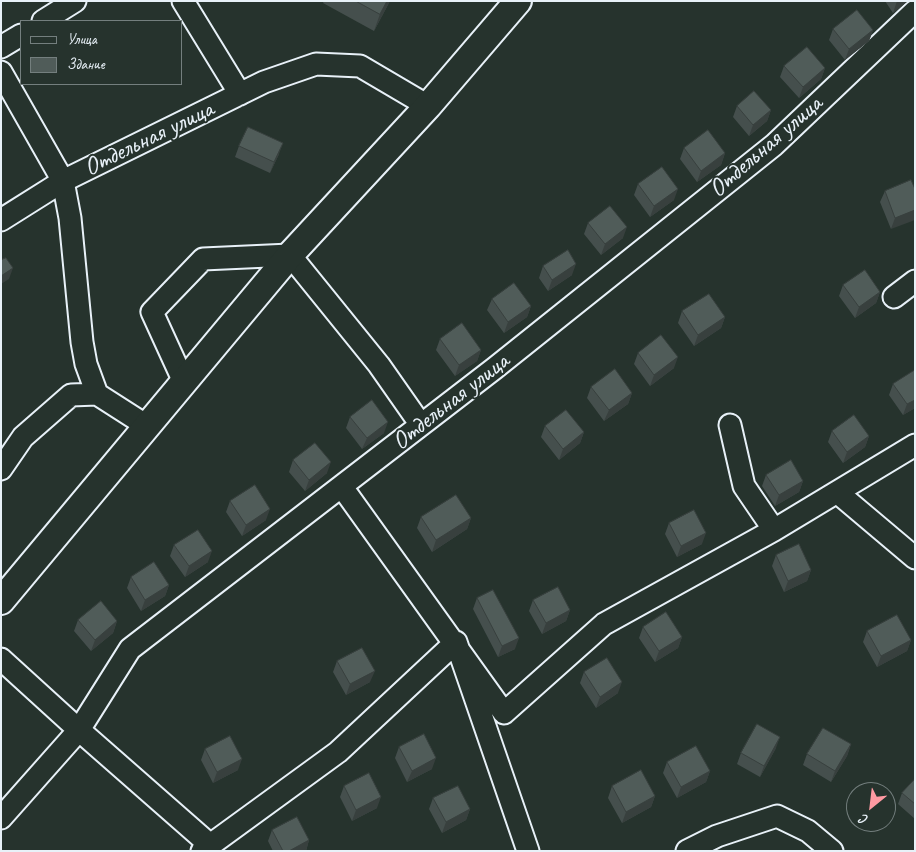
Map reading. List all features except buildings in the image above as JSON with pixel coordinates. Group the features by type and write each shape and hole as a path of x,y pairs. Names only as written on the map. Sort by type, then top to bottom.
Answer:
{"main road":[{"path":"1,601 290,255 428,106 518,1"}],"street":[{"path":"45,20 75,1"},
{"path":"183,1 240,94"},
{"name":"Отдельная улица","path":"1,818 79,730 130,649 495,368 774,145 915,11"},
{"path":"1,47 20,36"},
{"name":"Отдельная улица","path":"1,220 63,181 264,82 316,64 360,66 428,106"},
{"name":"Отдельная улица","path":"1,72 63,181 70,218 82,342 86,364 97,394"},
{"path":"184,382 152,312 202,259 290,255 379,364 421,424"},
{"path":"894,297 915,281"},
{"path":"1,469 23,437 71,396 97,394 148,426"},
{"path":"730,425 744,486 774,530"},
{"path":"342,487 456,642 504,713 604,624 774,530 915,445"},
{"path":"838,493 915,558"},
{"path":"1,659 206,848 338,752 456,642"},
{"path":"456,642 528,851"},
{"path":"687,851 717,836 777,816 808,831 832,851"}]}
